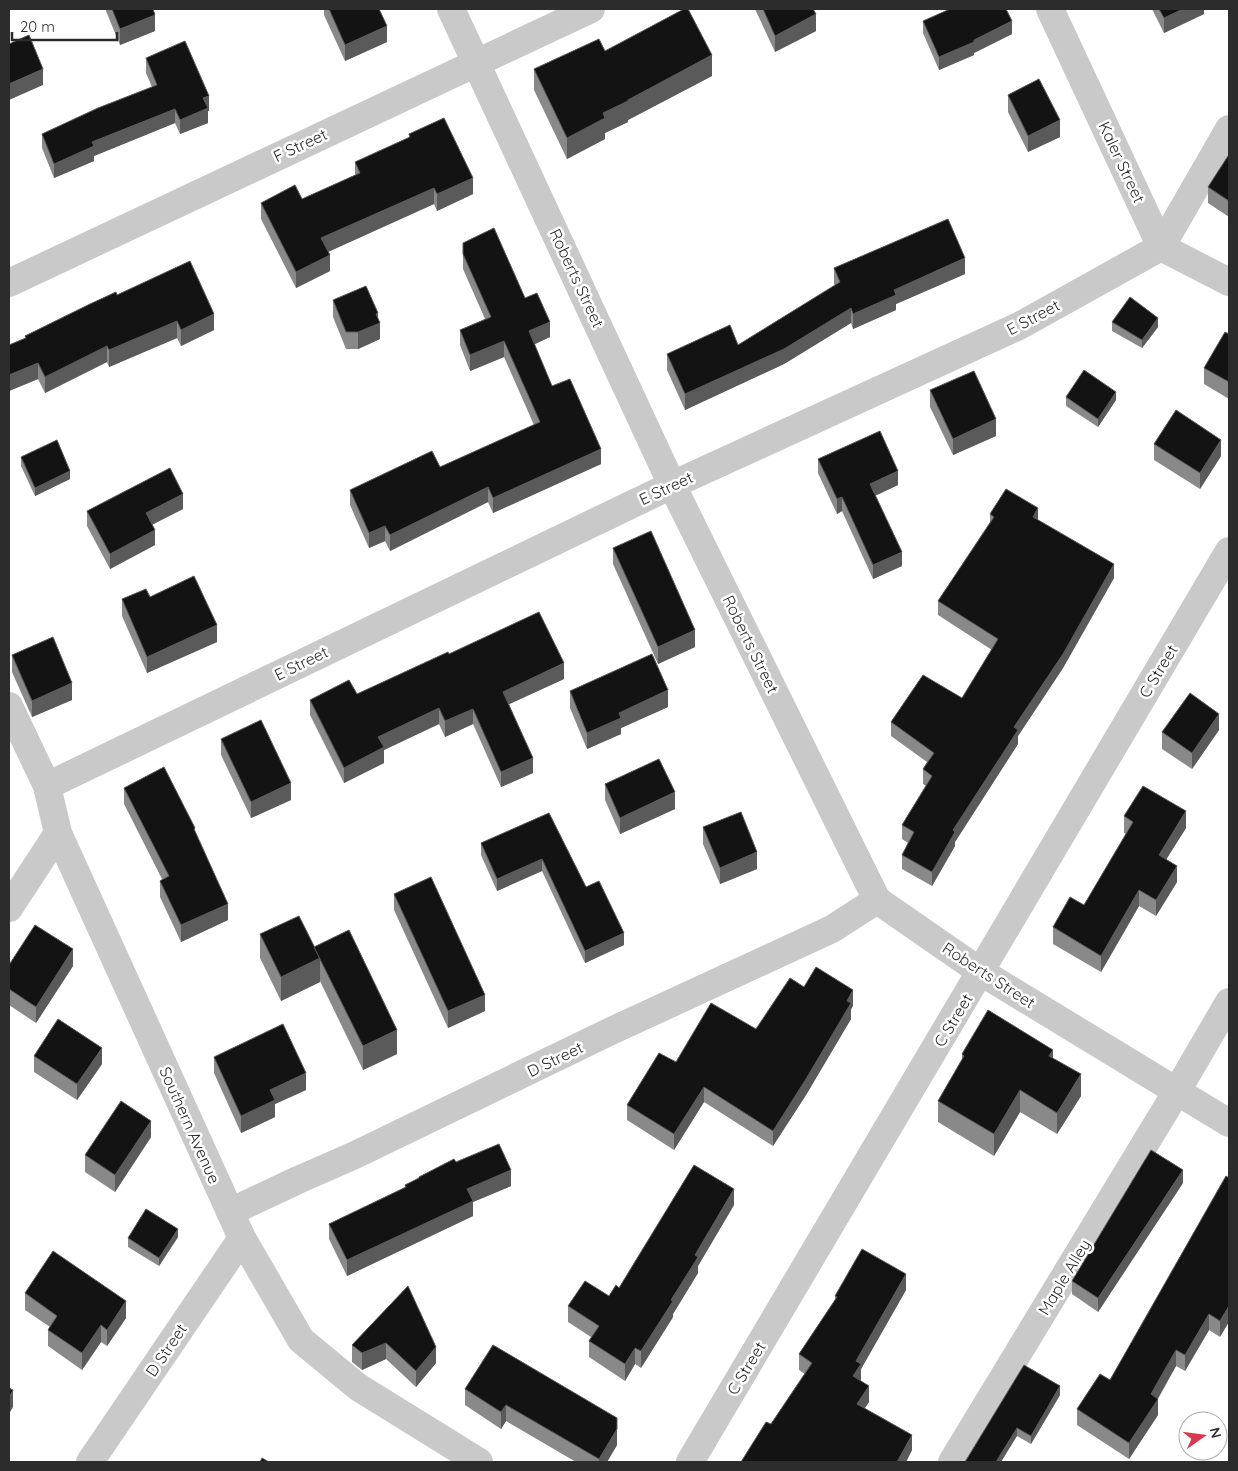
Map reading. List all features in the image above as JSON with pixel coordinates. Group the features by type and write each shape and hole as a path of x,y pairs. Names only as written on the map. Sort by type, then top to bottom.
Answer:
{"street":[{"name":"Roberts Street","path":"451,9 672,484 877,900 981,972 1229,1123"},
{"name":"F Street","path":"9,283 591,9"},
{"name":"Kaler Street","path":"1050,9 1161,247"},
{"path":"1229,129 1161,247 1229,282"},
{"name":"E Street","path":"47,786 672,484 1019,326 1161,247"},
{"name":"C Street","path":"690,1462 1229,551"},
{"name":"Southern Avenue","path":"9,706 47,786 58,833 230,1212 242,1238 301,1340 358,1387 479,1462"},
{"path":"9,908 58,833"},
{"name":"D Street","path":"230,1212 355,1155 609,1032 832,929 877,900"},
{"name":"Maple Alley","path":"952,1462 1229,1002"},
{"name":"D Street","path":"90,1462 242,1238"}],"building":[{"path":"112,9 153,9 155,15 120,29"},
{"path":"329,9 379,9 387,26 345,45"},
{"path":"684,9 688,9 712,55 603,113 605,118 567,138 534,69 599,39 605,51"},
{"path":"763,9 813,9 816,14 775,36"},
{"path":"950,9 1006,9 1012,21 974,40 974,42 939,57 923,21"},
{"path":"1159,9 1183,9 1164,18"},
{"path":"29,35 43,69 9,84 9,44"},
{"path":"185,41 209,96 203,98 208,108 180,120 175,109 92,142 94,146 54,164 42,134 98,108 157,85 146,58"},
{"path":"1039,79 1060,120 1028,136 1008,95"},
{"path":"444,118 473,178 437,194 434,188 321,238 330,255 296,272 261,203 295,185 302,199 360,173 355,162 410,137 409,134"},
{"path":"1229,157 1229,201 1208,187"},
{"path":"948,219 965,258 894,290 896,295 853,314 851,308 784,349 685,394 667,354 730,325 738,345 840,282 834,268"},
{"path":"494,228 525,298 537,293 550,322 529,331 552,386 570,379 601,449 493,498 488,487 390,535 385,526 369,533 350,490 432,451 440,467 540,422 504,341 470,355 460,330 491,317 463,254 463,243"},
{"path":"190,261 214,314 181,330 177,321 109,350 107,346 45,377 38,363 9,375 9,345 90,304 116,292 117,295"},
{"path":"366,286 378,313 376,314 380,323 358,332 346,332 333,300"},
{"path":"1130,297 1158,318 1142,340 1112,322"},
{"path":"1225,332 1229,334 1229,382 1204,368"},
{"path":"1084,370 1116,392 1098,419 1066,397"},
{"path":"974,371 996,419 953,439 930,390"},
{"path":"1176,410 1221,440 1200,473 1154,444"},
{"path":"880,431 898,471 870,484 902,552 873,565 842,497 837,499 818,459"},
{"path":"57,440 70,471 35,488 21,457"},
{"path":"170,468 183,494 146,513 155,530 110,554 87,511"},
{"path":"1006,489 1038,508 1033,517 1114,564 1063,654 1014,727 1018,730 953,830 955,832 932,872 902,855 914,832 902,825 932,776 923,769 934,753 891,722 923,675 962,698 998,639 938,601 994,517 990,514"},
{"path":"651,531 695,630 658,647 613,548"},
{"path":"194,576 217,625 147,657 122,599 146,589 150,597"},
{"path":"539,612 564,663 503,692 533,758 501,772 473,709 445,721 439,708 378,737 384,747 344,768 310,700 349,680 357,694"},
{"path":"53,637 72,683 32,701 12,655"},
{"path":"652,654 668,690 619,713 621,718 587,733 570,691"},
{"path":"1190,693 1219,714 1192,753 1162,732"},
{"path":"261,720 291,783 251,802 221,739"},
{"path":"659,759 675,792 620,818 605,784"},
{"path":"164,767 195,828 228,904 181,925 160,881 169,876 124,788"},
{"path":"1143,786 1186,811 1159,855 1177,866 1156,900 1139,890 1101,956 1053,927 1070,897 1084,905 1133,822 1124,816"},
{"path":"741,812 757,852 720,868 703,827"},
{"path":"549,813 586,887 599,881 624,933 585,951 542,859 497,879 481,843"},
{"path":"431,877 485,995 448,1011 394,894"},
{"path":"299,916 320,958 281,977 260,934"},
{"path":"35,925 73,949 36,1007 9,989 9,965"},
{"path":"349,930 397,1030 363,1046 314,947"},
{"path":"816,967 853,990 847,1001 851,1003 773,1131 704,1087 674,1134 627,1105 659,1053 676,1062 711,1003 756,1029 790,978 804,987"},
{"path":"988,1010 1053,1050 1049,1056 1081,1074 1057,1113 1020,1090 994,1134 938,1101 964,1056 962,1054"},
{"path":"58,1019 102,1048 77,1084 34,1056"},
{"path":"283,1024 306,1073 270,1090 275,1100 241,1116 214,1057"},
{"path":"121,1101 151,1121 115,1175 85,1155"},
{"path":"499,1144 511,1170 467,1189 473,1201 347,1260 329,1224 406,1187 405,1185 454,1159 456,1162"},
{"path":"1151,1150 1183,1170 1098,1298 1072,1281"},
{"path":"694,1165 734,1189 695,1255 698,1257 671,1300 673,1301 641,1351 635,1348 625,1364 589,1341 599,1326 568,1306 585,1281 609,1296 616,1285 619,1288"},
{"path":"1226,1176 1229,1178 1229,1306 1220,1321 1209,1314 1185,1355 1176,1350 1151,1394 1158,1399 1129,1443 1077,1409 1100,1374 1110,1380"},
{"path":"146,1209 178,1229 159,1258 128,1238"},
{"path":"862,1249 906,1274 856,1361 861,1364 853,1376 869,1386 857,1404 912,1435 897,1462 741,1462 766,1422 771,1424 812,1363 799,1354 837,1297 835,1296"},
{"path":"53,1251 126,1301 107,1330 101,1325 82,1353 48,1330 57,1316 25,1293"},
{"path":"408,1286 436,1347 416,1371 386,1343 362,1353 352,1345"},
{"path":"493,1345 617,1418 617,1429 599,1459 506,1405 501,1412 465,1389"},
{"path":"1024,1365 1060,1386 1031,1436 1017,1428 996,1462 965,1462"},
{"path":"9,1388 13,1390 9,1398"},
{"path":"262,1458 269,1462 260,1462"}]}
